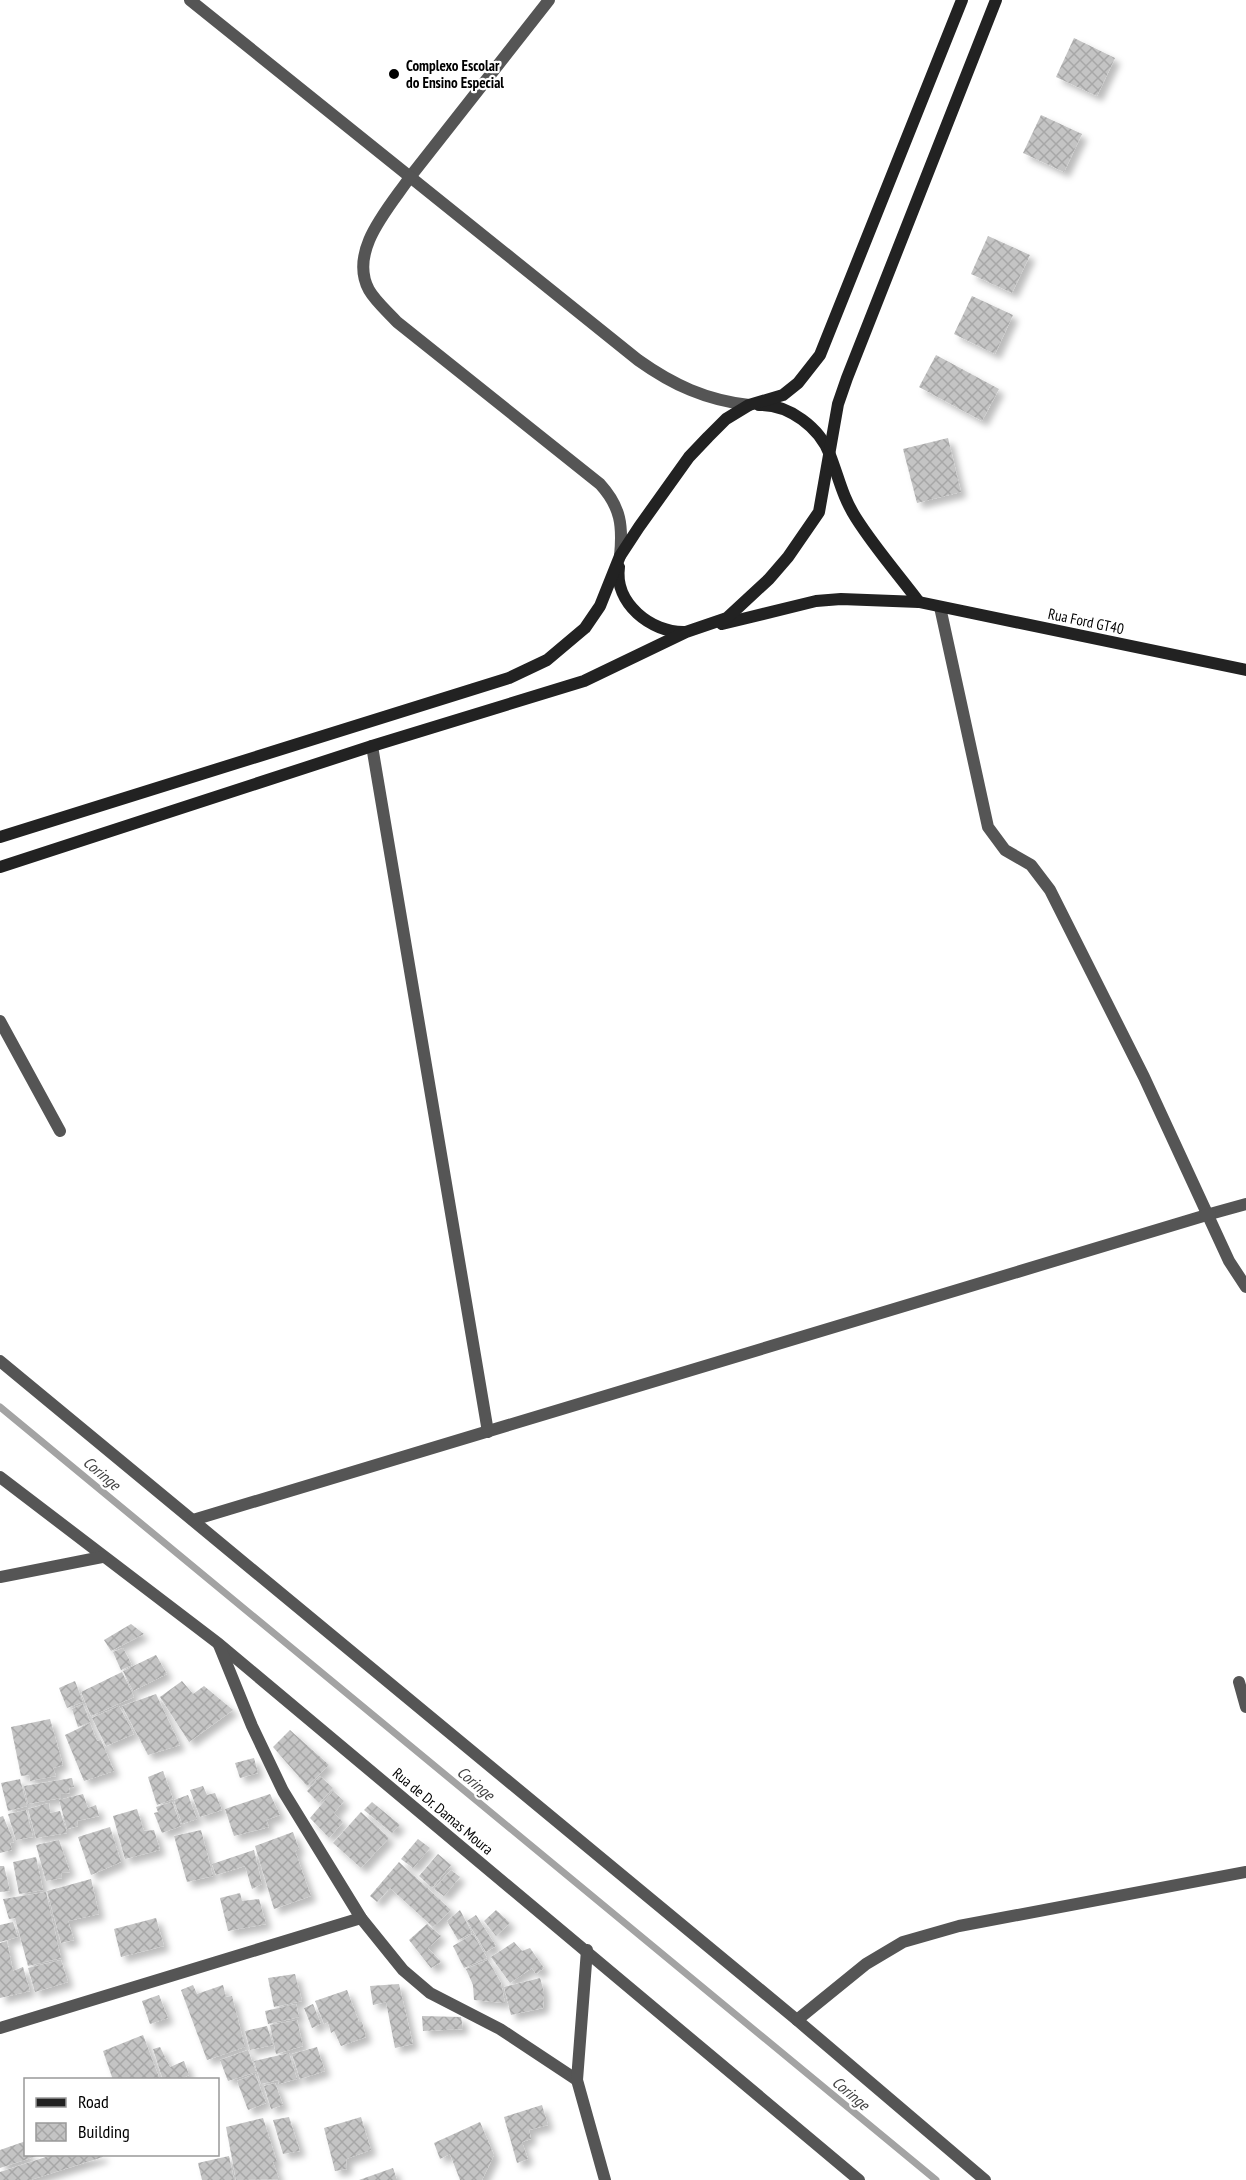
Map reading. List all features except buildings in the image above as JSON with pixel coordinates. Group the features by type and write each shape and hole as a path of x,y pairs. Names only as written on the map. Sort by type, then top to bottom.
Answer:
{"street":[{"path":"190,0 658,374 701,396 749,405 776,407 798,417 818,434 830,453 841,491 854,515 919,602"},
{"path":"549,0 410,177 372,234 364,252 363,272 369,289 397,322 600,484 610,495 623,524 619,583 623,596 631,608 660,628 673,633 686,632"},
{"path":"0,837 509,678 547,660 585,628 600,606 620,556 689,457 726,419 749,405 783,395 803,378 820,355 962,0"},
{"path":"0,867 372,746 584,681 686,632 727,618 769,579 788,557 819,512 838,404 859,342 996,0"},
{"name":"Rua Ford GT40","path":"686,632 816,601 842,599 919,602 1246,670"},
{"path":"940,607 988,827 1005,849 1031,865 1050,890 1210,1214 1229,1261 1246,1287"},
{"path":"372,746 488,1432"},
{"path":"0,1021 60,1131"},
{"path":"193,1520 1246,1204"},
{"path":"0,1361 797,2020 985,2180"},
{"name":"Rua de Dr. Damas Moura","path":"0,1476 102,1557 219,1644 859,2180"},
{"path":"0,1577 102,1557"},
{"path":"219,1644 252,1726 283,1791 361,1918 403,1970 430,1993 500,2030 577,2080"},
{"path":"1239,1682 1246,1707"},
{"path":"797,2020 866,1964 903,1942 959,1926 1246,1872"},
{"path":"0,2028 361,1918"},
{"path":"587,1950 577,2080 605,2180"}],"waterway":[{"name":"Coringe","path":"0,1407 936,2180"}],"place":[{"name":"Complexo Escolar do Ensino Especial","path":"394,74"}]}
